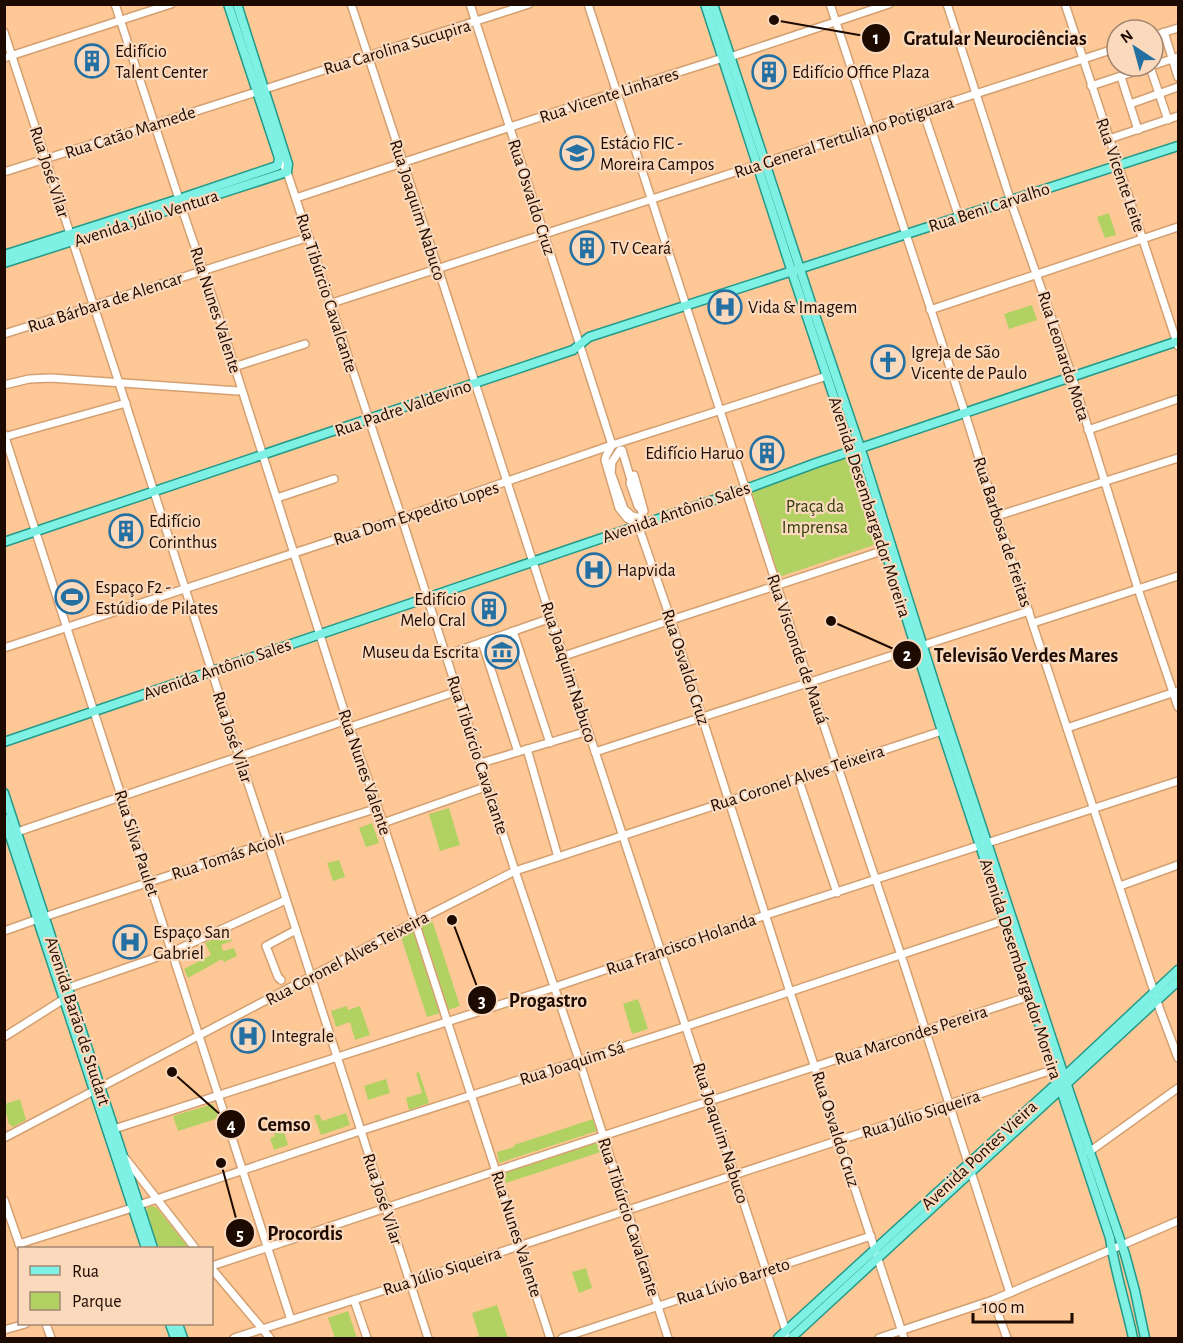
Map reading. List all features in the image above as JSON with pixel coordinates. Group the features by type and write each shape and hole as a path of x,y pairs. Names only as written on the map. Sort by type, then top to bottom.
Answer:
{"main road":[{"name":"Rua Tibúrcio Cavalcante","path":"228,4 288,164 287,172"},
{"name":"Rua Tibúrcio Cavalcante","path":"237,4 279,158"},
{"name":"Avenida Desembargador Moreira","path":"705,4 727,58"},
{"name":"Avenida Desembargador Moreira","path":"713,4 727,58 1062,1083 1110,1238 1132,1338"},
{"name":"Rua Beni Carvalho","path":"796,270 1179,146"},
{"name":"Avenida Júlio Ventura","path":"180,203 275,167 279,158"},
{"name":"Avenida Júlio Ventura","path":"4,255 287,172"},
{"name":"Avenida Júlio Ventura","path":"4,263 71,237"},
{"name":"Avenida Desembargador Moreira","path":"796,270 827,376 856,449 885,550 920,646 942,731 984,845 1005,920 1057,1068"},
{"name":"Rua Padre Valdevino","path":"4,542 573,350 589,338 796,270"},
{"name":"Avenida Antônio Sales","path":"4,742 638,525 646,519 746,489 1072,376 1178,343"},
{"name":"Avenida Barão de Studart","path":"4,793 64,999 136,1207 153,1247"},
{"name":"Avenida Barão de Studart","path":"4,818 68,988 97,1090 122,1154 146,1247"},
{"name":"Avenida Pontes Vieira","path":"778,1338 787,1336 969,1169 1156,996 1179,970"},
{"name":"Avenida Pontes Vieira","path":"1156,996 1179,981"},
{"name":"Avenida Desembargador Moreira","path":"1062,1083 1121,1245 1135,1291 1145,1338"}],"street":[{"name":"Rua Nunes Valente","path":"115,4 550,1338"},
{"path":"8,56 171,4"},
{"name":"Rua Joaquim Nabuco","path":"351,4 550,618 787,1336"},
{"name":"Rua Osvaldo Cruz","path":"470,4 612,446 605,460 619,508 627,518 638,525 671,620 904,1338"},
{"name":"Rua Carolina Sucupira","path":"261,90 529,4"},
{"name":"Rua Visconde de Mauá","path":"588,4 1010,1293"},
{"name":"Rua Barbosa de Freitas","path":"830,4 1067,728 1156,996 1179,1058"},
{"name":"Rua Vicente Linhares","path":"296,198 889,4"},
{"name":"Rua Leonardo Mota","path":"946,4 1072,376 1138,589 1176,692 1179,707"},
{"name":"Rua Vicente Leite","path":"1065,4 1178,343"},
{"name":"Rua José Vilar","path":"4,33 8,56 94,305 428,1338"},
{"path":"1165,35 1176,58 1179,77"},
{"name":"Rua General Tertuliano Potiguara","path":"332,303 1105,52"},
{"path":"1091,86 1118,78"},
{"path":"1121,78 1138,130"},
{"path":"1153,78 1168,120"},
{"path":"1130,104 1179,87"},
{"name":"Rua Catão Mamede","path":"4,172 261,90"},
{"path":"923,111 959,217"},
{"path":"1109,139 1179,116"},
{"name":"Rua Tibúrcio Cavalcante","path":"279,158 287,172 332,303 368,420 402,518 668,1338"},
{"path":"930,310 1179,227"},
{"name":"Rua Bárbara de Alencar","path":"4,334 309,237"},
{"path":"234,367 305,344"},
{"name":"Rua Dom Expedito Lopes","path":"4,648 827,376"},
{"path":"4,385 39,378 241,390"},
{"path":"1088,430 1179,399"},
{"path":"5,436 126,404"},
{"name":"Rua Silva Paulet","path":"5,436 291,1320"},
{"path":"623,442 646,519"},
{"path":"620,450 622,450 638,506 646,519 632,516 622,507 611,474 612,462 620,450"},
{"path":"997,516 1179,458"},
{"path":"277,498 334,479"},
{"path":"564,656 885,550"},
{"path":"1033,623 1179,576"},
{"path":"595,752 1029,610"},
{"path":"446,655 550,618"},
{"path":"513,631 550,742"},
{"path":"482,642 518,752"},
{"path":"17,832 238,756 458,691"},
{"path":"1067,728 1176,692"},
{"path":"481,763 588,731"},
{"name":"Rua Coronel Alves Teixeira","path":"4,1138 515,871 942,731"},
{"path":"527,749 558,857"},
{"path":"798,778 837,893"},
{"name":"Rua Francisco Holanda","path":"114,1129 1179,781"},
{"path":"383,823 488,786"},
{"name":"Rua Tomás Acioli","path":"4,930 378,808"},
{"path":"1120,885 1179,866"},
{"path":"4,1037 64,999 68,988 172,952 286,900"},
{"name":"Rua Joaquim Sá","path":"20,1246 360,1131 1005,920"},
{"path":"281,980 266,946 296,930"},
{"name":"Rua Marcondes Pereira","path":"213,1267 496,1170 1030,996"},
{"name":"Rua Júlio Siqueira","path":"234,1338 1057,1068"},
{"path":"1089,1152 1179,1088"},
{"path":"122,1154 194,1247"},
{"path":"4,1200 20,1246"},
{"path":"879,1338 993,1300 1179,1221"},
{"name":"Rua Lívio Barreto","path":"562,1338 871,1236"},
{"path":"213,1268 270,1338"},
{"path":"354,1300 367,1338"},
{"path":"993,1300 1005,1338"},
{"path":"4,1330 19,1325"}],"green space":[{"path":"1109,213 1116,235 1105,238 1097,217"},
{"path":"1032,305 1037,320 1009,329 1004,314"},
{"name":"Praça da Imprensa","path":"851,456 880,543 779,577 751,489"},
{"path":"449,808 460,845 440,851 429,814"},
{"path":"372,823 379,843 366,847 359,828"},
{"path":"339,860 345,877 333,881 327,863"},
{"path":"432,920 460,1006 448,1010 420,924"},
{"path":"412,927 440,1013 427,1017 400,934"},
{"path":"229,932 232,941 221,945 223,951 234,948 237,956 224,962 222,959 188,978 184,969 211,955 205,943"},
{"path":"638,999 648,1029 632,1034 623,1004"},
{"path":"347,1006 348,1010 360,1006 370,1035 355,1040 350,1022 336,1027 331,1011"},
{"path":"419,1072 429,1103 409,1110 406,1098 422,1093 416,1073"},
{"path":"386,1079 390,1093 368,1100 364,1086"},
{"path":"20,1099 26,1120 13,1127 9,1124 5,1104"},
{"path":"213,1104 219,1118 178,1131 173,1116"},
{"path":"346,1113 350,1125 321,1135 314,1116 319,1114 322,1121"},
{"path":"593,1119 597,1131 499,1163 497,1152"},
{"path":"281,1123 288,1145 274,1150 270,1138 275,1136 271,1124 275,1125"},
{"path":"600,1139 604,1151 506,1183 502,1171"},
{"path":"149,1206 156,1207 188,1247 159,1247 147,1209"},
{"path":"586,1268 592,1288 579,1293 572,1272"},
{"path":"497,1305 508,1338 473,1338 479,1336 472,1313"},
{"path":"348,1311 357,1338 335,1338 328,1318"}],"place":[{"name":"Gratular Neurociências","path":"774,20"},
{"name":"Edifício Talent Center","path":"92,61"},
{"name":"Edifício Office Plaza","path":"769,72"},
{"name":"Estácio FIC - Moreira Campos","path":"577,153"},
{"name":"TV Ceará","path":"587,248"},
{"name":"Vida & Imagem","path":"725,307"},
{"name":"Igreja de São Vicente de Paulo","path":"888,362"},
{"name":"Edifício Haruo","path":"767,453"},
{"name":"Edifício Corinthus","path":"126,531"},
{"name":"Hapvida","path":"594,570"},
{"name":"Espaço F2 - Estúdio de Pilates","path":"72,597"},
{"name":"Edifício Melo Cral","path":"489,609"},
{"name":"Televisão Verdes Mares","path":"831,621"},
{"name":"Museu da Escrita","path":"502,652"},
{"name":"Progastro","path":"452,920"},
{"name":"Espaço San Gabriel","path":"130,942"},
{"name":"Integrale","path":"248,1036"},
{"name":"Cemso","path":"172,1072"},
{"name":"Procordis","path":"221,1163"}]}
